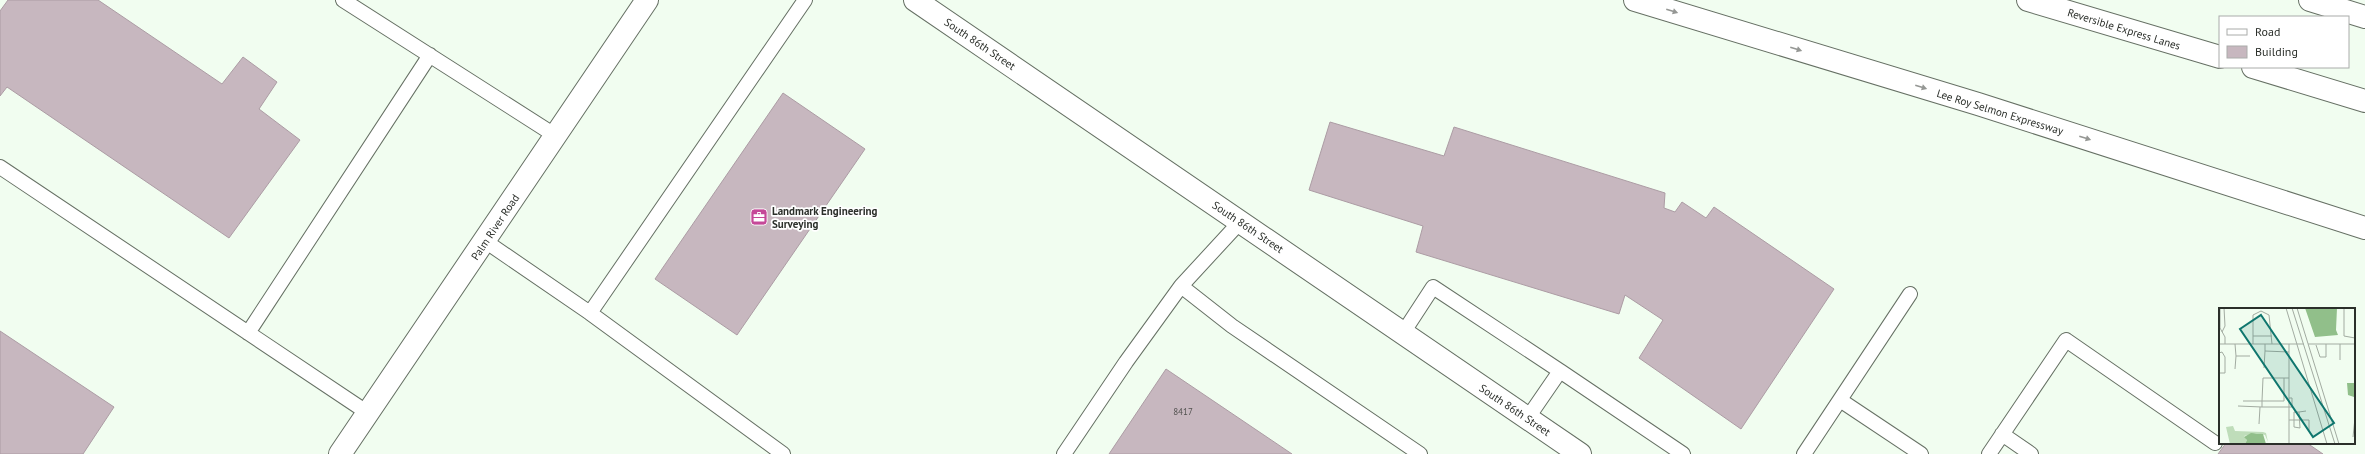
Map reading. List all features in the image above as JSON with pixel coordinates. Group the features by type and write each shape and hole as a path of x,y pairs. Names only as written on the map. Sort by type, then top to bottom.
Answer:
{"main road":[{"name":"Palm River Road","path":"340,454 647,0"},
{"name":"South 86th Street","path":"915,0 1580,454"},
{"name":"Lee Roy Selmon Expressway","path":"1635,0 1986,107 2365,228"},
{"name":"Reversible Express Lanes","path":"2028,0 2219,57"},
{"path":"2310,0 2365,17"},
{"path":"2255,68 2365,100"}],"lane":[{"path":"343,0 556,136"},
{"path":"590,313 805,0"},
{"path":"248,333 430,55"},
{"path":"0,167 368,413"},
{"path":"1064,454 1126,362 1182,286 1240,222"},
{"path":"485,241 590,313 783,454"},
{"path":"1182,286 1232,326 1420,454"},
{"path":"1403,333 1433,287 1683,454"},
{"path":"1804,454 1910,294"},
{"path":"1989,454 2066,340 2215,444"},
{"path":"1527,419 1560,371"},
{"path":"1840,400 1921,454"},
{"path":"2002,434 2031,454"}],"building":[{"path":"8,0 98,0 222,84 243,57 277,82 259,109 300,140 229,238 7,87 0,96 0,11"},
{"path":"783,93 865,149 737,335 655,279"},
{"path":"1330,122 1444,156 1454,127 1665,193 1664,208 1675,212 1682,202 1706,218 1714,207 1834,289 1741,429 1639,358 1663,320 1625,295 1619,314 1416,252 1423,226 1309,190"},
{"path":"0,331 114,407 83,454 0,454"},
{"path":"1166,369 1292,454 1109,454"},
{"path":"2225,444 2308,444 2323,454 2218,454"}],"place":[{"name":"Landmark Engineering Surveying","path":"759,217"}]}
